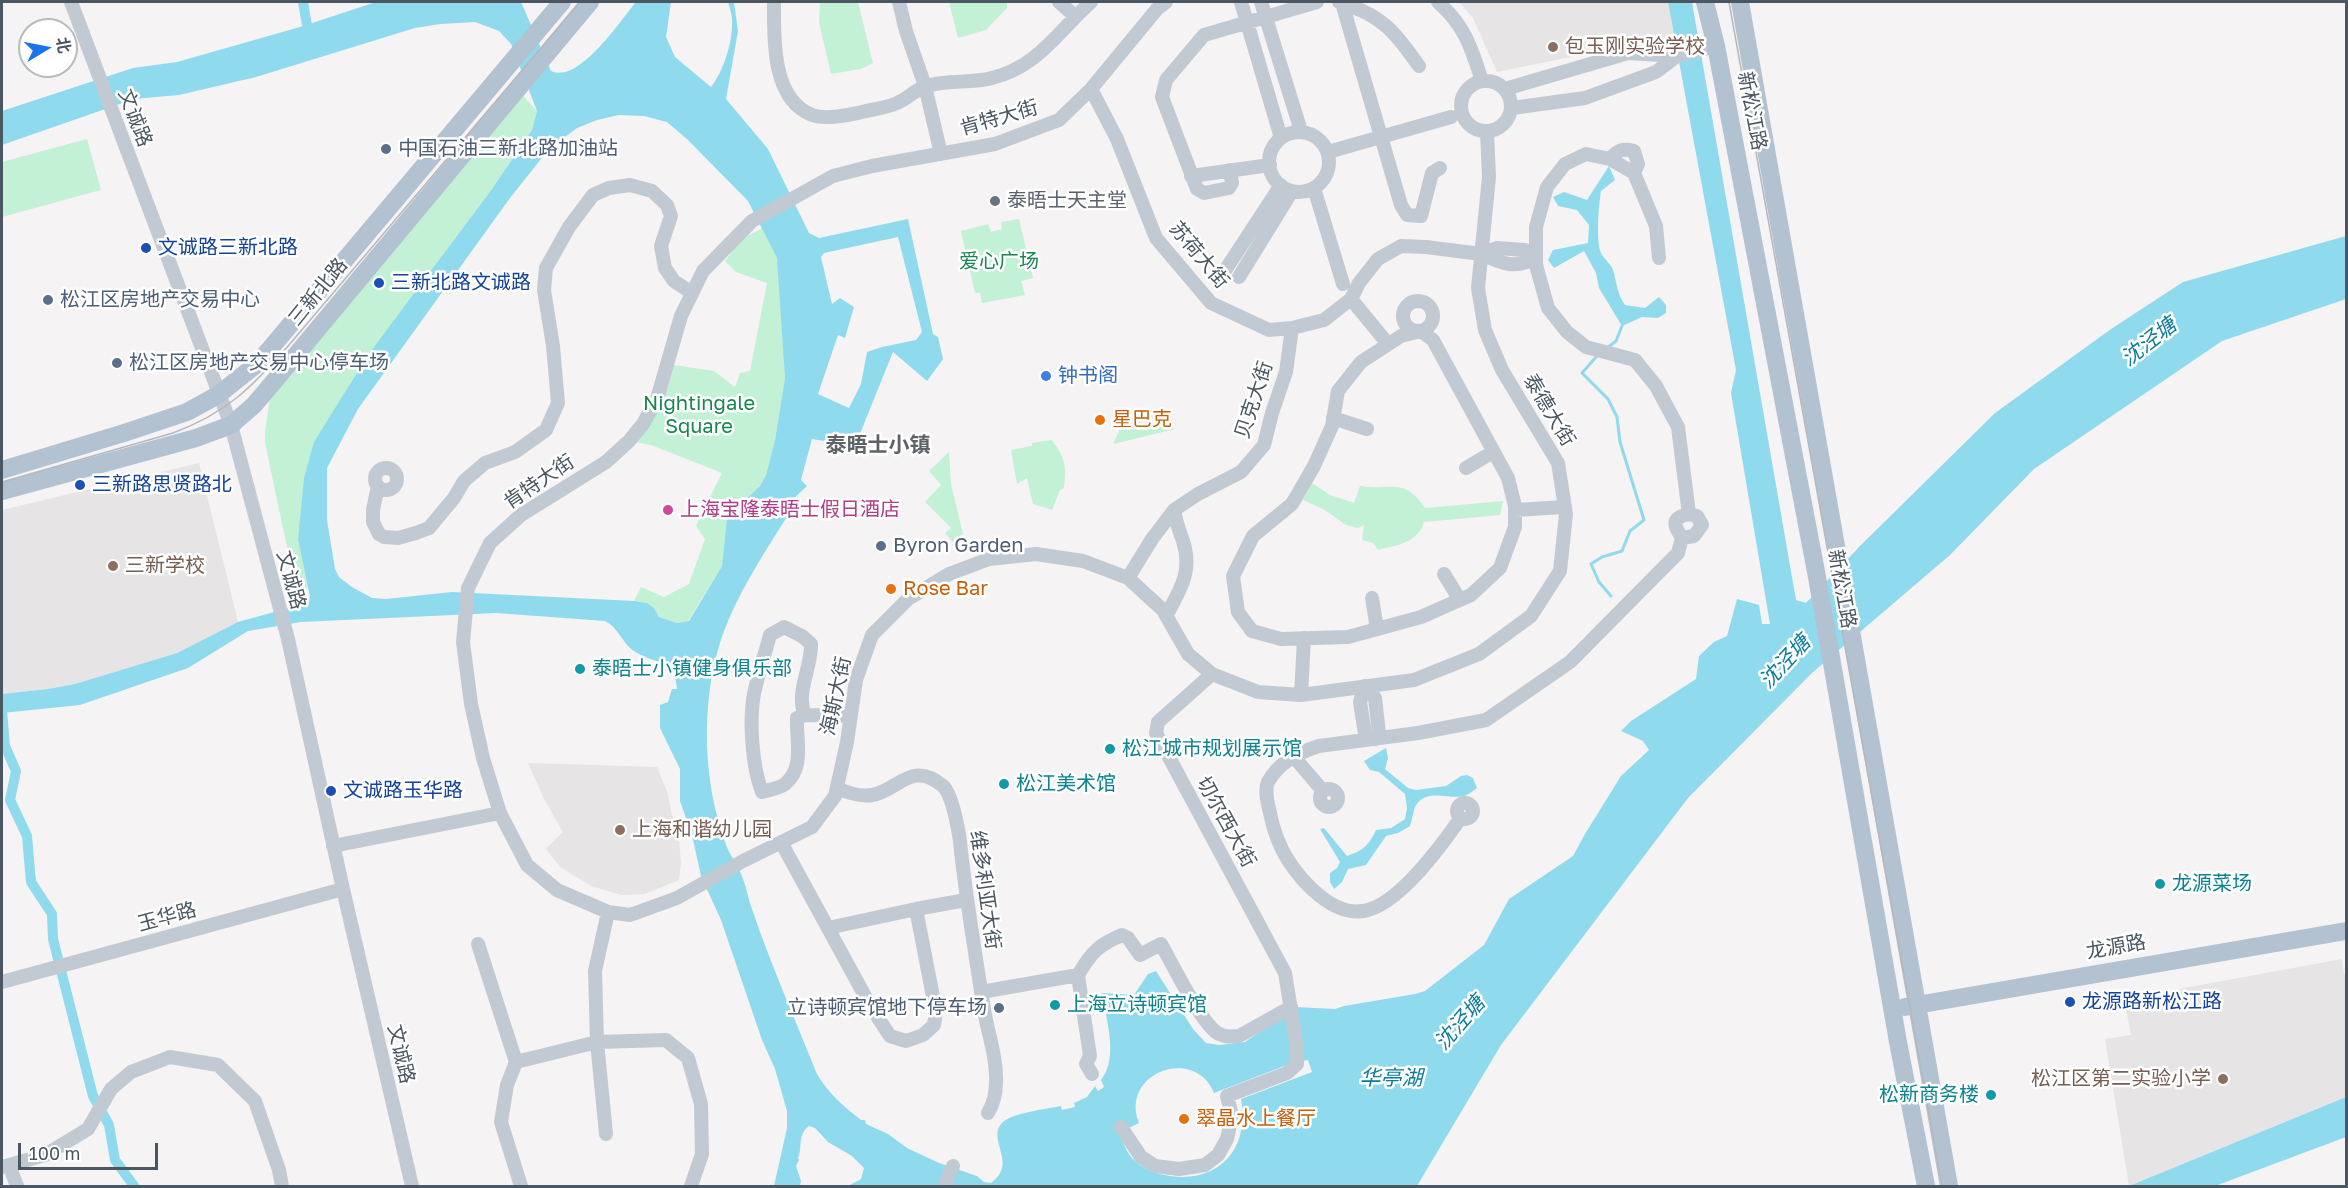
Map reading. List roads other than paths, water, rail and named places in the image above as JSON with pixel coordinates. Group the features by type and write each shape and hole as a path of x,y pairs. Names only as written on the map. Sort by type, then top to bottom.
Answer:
{"main road":[{"name":"三新北路","path":"2,470 187,411 219,395 258,363 562,2"},
{"name":"三新北路","path":"2,492 196,438 231,425 254,405 590,2"},
{"name":"新松江路","path":"1705,2 1716,46 1817,577 1892,1009 1926,1186"},
{"name":"新松江路","path":"1740,2 1949,1186"},
{"name":"龙源路","path":"1892,1009 2346,931"}],"street":[{"name":"文诚路","path":"71,2 231,425 288,639 410,1186"},
{"path":"774,2 774,32 781,80 794,104 813,115 852,114 897,103 925,86 983,80 1020,68 1052,44 1075,16 1091,2"},
{"path":"899,2 906,31 925,86 941,154"},
{"path":"1059,2 1075,16"},
{"name":"肯特大街","path":"608,912 557,890 527,865 500,813 483,758 471,704 463,642 468,588 490,543 521,515 606,462 629,441 643,424 657,399 681,316 703,271 752,221 832,176 872,166 995,144 1059,120 1091,89 1157,9 1166,2"},
{"path":"1241,2 1281,138"},
{"path":"1261,2 1301,132"},
{"path":"1270,165 1191,176 1162,97 1166,80 1204,34 1317,2"},
{"path":"1341,2 1363,9 1378,18 1397,36 1419,66"},
{"path":"1341,2 1401,205 1407,215 1421,216 1432,173 1440,168"},
{"path":"1438,2 1455,17 1472,49 1482,81"},
{"path":"1505,89 1628,53 1677,56 1716,46"},
{"path":"1512,108 1585,98 1656,72 1677,56"},
{"path":"1492,81 1505,89 1512,108 1503,126 1487,132 1476,130 1468,125 1461,113 1461,103 1464,94 1473,84 1492,81"},
{"name":"苏荷大街","path":"1091,89 1117,139 1156,238 1211,303 1269,330 1292,328 1324,320 1352,299"},
{"path":"1328,152 1451,117"},
{"path":"1294,132 1301,132 1318,138 1328,152 1327,173 1322,181 1307,191 1286,188 1271,172 1270,165 1272,150 1281,138 1294,132"},
{"name":"泰德大街","path":"1212,674 1258,693 1301,695 1414,680 1479,654 1531,616 1560,571 1566,514 1558,463 1502,370 1485,330 1478,288 1490,177 1487,132"},
{"path":"1460,819 1439,850 1396,894 1380,905 1364,911 1351,912 1320,895 1287,858 1273,828 1267,783 1278,768 1294,757 1319,746 1418,734 1486,720 1570,662 1678,554 1682,538 1676,528 1676,521 1680,516 1689,514 1678,427 1656,386 1635,360 1586,347 1567,332 1548,308 1536,265 1536,227 1546,187 1565,164 1586,154 1610,159 1617,151 1624,149 1634,152 1638,164 1634,173 1656,226 1659,258"},
{"path":"378,486 373,522 379,534 384,537 398,538 416,533 429,528 454,498 464,481 485,463 515,452 546,430 558,403 553,346 544,290 546,268 568,227 593,195 609,188 630,184 652,191 667,205 671,216 662,246 665,268 674,281 692,293"},
{"path":"1227,269 1286,188"},
{"path":"1239,277 1286,188"},
{"path":"1314,188 1343,284"},
{"path":"1388,344 1352,299 1359,283 1378,259 1401,246 1480,254 1516,265 1527,263 1536,256"},
{"name":"贝克大街","path":"1128,578 1152,539 1174,510 1198,494 1241,472 1264,445 1286,372 1292,328"},
{"path":"1421,331 1433,340 1508,478 1515,510 1515,527 1500,568 1471,595 1460,600 1421,617 1347,637 1281,639 1252,631 1238,612 1233,576 1252,536 1292,504 1314,466 1332,426 1338,391 1361,362 1388,344 1401,336 1421,331"},
{"path":"1334,418 1367,429"},
{"path":"1466,468 1493,452"},
{"path":"1515,510 1564,507"},
{"path":"1166,616 1187,574 1184,543 1176,524 1174,510"},
{"name":"海斯大街","path":"608,912 630,915 676,898 741,862 812,827 835,796 856,680 872,635 908,599 949,574 989,560 1036,554 1083,561 1128,578 1163,610 1188,654 1212,674"},
{"path":"1444,574 1460,600"},
{"path":"1372,598 1377,629"},
{"path":"805,715 801,701 812,654 812,644 784,627 770,635 753,696 755,775 762,792 784,785 796,771 797,718 805,715 850,716"},
{"path":"1301,695 1304,638"},
{"name":"切尔西大街","path":"1121,1127 1141,1157 1155,1166 1179,1169 1205,1165 1218,1155 1227,1139 1232,1116 1227,1096 1287,1073 1297,1064 1297,1047 1285,974 1156,733 1158,722 1212,674"},
{"path":"1365,686 1360,702 1365,734 1374,739"},
{"path":"1294,757 1323,791"},
{"name":"维多利亚大街","path":"837,788 859,796 874,795 902,779 919,776 934,779 945,788 951,801 960,844 966,900 994,1055 996,1082 994,1103 988,1113"},
{"path":"333,846 500,813"},
{"path":"781,842 871,1007 890,1036 906,1041 923,1035 934,1025 936,1012 916,909"},
{"name":"玉华路","path":"2,982 343,889"},
{"path":"828,928 966,900"},
{"path":"606,1134 597,1042 595,971 608,912"},
{"path":"1092,1074 1086,1064 1090,1056 1078,975 1094,950 1122,935 1128,938 1140,955 1161,944 1202,1015 1217,1033 1230,1037 1239,1036 1291,1007"},
{"path":"478,944 516,1062 507,1085 501,1122 521,1186"},
{"path":"981,992 1078,975"},
{"path":"516,1062 597,1042 666,1040 688,1058 700,1104 702,1154 691,1186"},
{"path":"16,1186 5,1166 45,1155 88,1129 111,1089 131,1072 170,1057 218,1065 255,1101 279,1170 282,1186"},
{"path":"944,1186 953,1166"}],"water":[{"path":"376,2 521,2 551,71 562,73 586,60 636,2 671,2 666,37 675,57 711,87 723,66 729,49 732,22 728,2 734,2 738,31 726,99 768,149 809,233 819,238 908,219 933,334 938,337 943,359 927,381 893,352 855,446 812,439 801,480 807,486 791,501 794,506 742,592 719,646 709,694 707,744 709,770 712,795 725,842 746,886 767,951 817,1074 826,1088 848,1110 861,1120 865,1120 866,1124 888,1134 907,1148 991,1183 1002,1168 1003,1160 997,1137 1002,1123 1029,1112 1061,1106 1062,1110 1075,1107 1074,1103 1087,1097 1095,1086 1098,1091 1104,1087 1101,1080 1109,1060 1110,1038 1102,993 1134,995 1148,974 1156,971 1193,1029 1206,1043 1219,1045 1245,1042 1295,1007 1335,1009 1425,991 1484,945 1509,899 1573,856 1621,776 1649,750 1643,741 1621,731 1631,721 1696,679 1699,656 1714,642 1727,636 1737,599 1759,605 1762,624 1770,624 1731,393 1736,370 1668,2 1692,2 1796,600 1806,603 1861,545 1995,413 2111,329 2183,282 2346,236 2346,299 2222,341 2034,469 1950,555 1812,673 1688,798 1501,1045 1417,1186 848,1186 861,1179 864,1168 852,1156 828,1142 815,1128 809,1126 803,1133 796,1166 801,1181 800,1186 774,1186 787,1128 787,1111 775,1069 762,1040 721,920 701,876 692,835 680,801 680,769 660,728 660,705 668,702 672,689 677,689 675,679 668,667 630,648 610,624 605,621 496,613 301,622 248,631 188,668 80,705 2,713 2,694 75,684 177,653 238,622 296,606 310,597 298,540 304,478 314,442 370,352 492,189 532,130 537,111 511,44 499,31 475,22 415,28 256,77 179,95 134,99 2,145 2,111 133,68 177,62 300,27","holes":["619,115 644,116 667,122 748,201 777,258 785,378 775,440 766,475 760,486 727,517 722,566 689,621 677,623 659,617 654,608 647,603 634,601 452,592 386,599 372,598 339,577 335,569 327,520 327,468 358,409 510,198 549,149 577,128","898,237 922,332 916,340 867,352 861,384 849,408 818,394 838,335 845,338 854,307 840,298 832,304 821,257 824,253","1308,1060 1312,1072 1241,1099 1243,1117 1241,1133 1236,1147 1217,1168 1188,1177 1165,1175 1140,1165 1126,1149 1119,1133 1139,1123 1136,1105 1140,1090 1149,1079 1162,1071 1177,1068 1191,1070 1205,1078 1214,1093 1292,1063"]},
{"path":"1609,166 1615,180 1601,191 1598,233 1602,255 1612,268 1625,305 1645,308 1659,297 1666,305 1666,313 1658,318 1642,317 1622,326 1599,288 1596,273 1584,251 1554,268 1548,260 1553,250 1588,243 1589,225 1577,210 1558,206 1553,197 1564,192 1587,200"},
{"path":"1386,748 1388,758 1385,769 1408,788 1416,790 1446,786 1461,776 1467,775 1473,778 1477,788 1465,796 1438,795 1425,797 1419,801 1410,826 1398,833 1386,836 1366,865 1348,869 1342,882 1334,889 1330,882 1330,873 1337,868 1340,862 1320,829 1324,828 1347,856 1365,847 1376,830 1391,828 1405,819 1407,808 1405,794 1379,772 1370,770 1364,761"},
{"path":"2346,1097 2346,1137 2215,1186 2129,1186"}],"waterway":[{"path":"303,2 309,37"},
{"path":"1607,348 1616,341 1622,326"},
{"path":"1597,356 1582,373 1608,399 1617,417 1620,442 1644,520 1630,531 1622,551 1602,557 1591,564 1599,582 1611,596"},
{"path":"2,711 5,746 16,771 10,800 27,836 31,882 52,914 53,939 93,1096 109,1125 115,1160 134,1186"}],"tram line":[{"path":"2,482 173,433 209,417 237,397 263,374 289,345 580,2"},
{"path":"1729,2 1942,1186"}],"place":[{"name":"包玉刚实验学校","path":"1553,47"},
{"name":"中国石油三新北路加油站","path":"386,149"},
{"name":"泰晤士天主堂","path":"995,201"},
{"name":"文诚路三新北路","path":"146,248"},
{"name":"三新北路文诚路","path":"379,283"},
{"name":"松江区房地产交易中心","path":"48,300"},
{"name":"松江区房地产交易中心停车场","path":"117,363"},
{"name":"钟书阁","path":"1046,376"},
{"name":"星巴克","path":"1100,420"},
{"name":"三新路思贤路北","path":"80,485"},
{"name":"上海宝隆泰晤士假日酒店","path":"668,510"},
{"name":"Byron Garden","path":"881,546"},
{"name":"三新学校","path":"113,566"},
{"name":"Rose Bar","path":"891,589"},
{"name":"泰晤士小镇健身俱乐部","path":"580,669"},
{"name":"松江城市规划展示馆","path":"1110,749"},
{"name":"松江美术馆","path":"1004,784"},
{"name":"文诚路玉华路","path":"331,791"},
{"name":"上海和谐幼儿园","path":"620,830"},
{"name":"龙源菜场","path":"2160,884"},
{"name":"龙源路新松江路","path":"2070,1002"},
{"name":"上海立诗顿宾馆","path":"1055,1005"},
{"name":"立诗顿宾馆地下停车场","path":"999,1008"},
{"name":"松江区第二实验小学","path":"2223,1079"},
{"name":"松新商务楼","path":"1991,1095"},
{"name":"翠晶水上餐厅","path":"1184,1119"}],"district":[{"name":"泰晤士小镇","path":"878,445"}],"park label":[{"name":"爱心广场","path":"999,262"},
{"name":"Nightingale Square","path":"699,416"}],"water label":[{"name":"沈泾塘","path":"2149,342"},
{"name":"沈泾塘","path":"1785,662"},
{"name":"沈泾塘","path":"1460,1023"},
{"name":"华亭湖","path":"1391,1078"}]}
